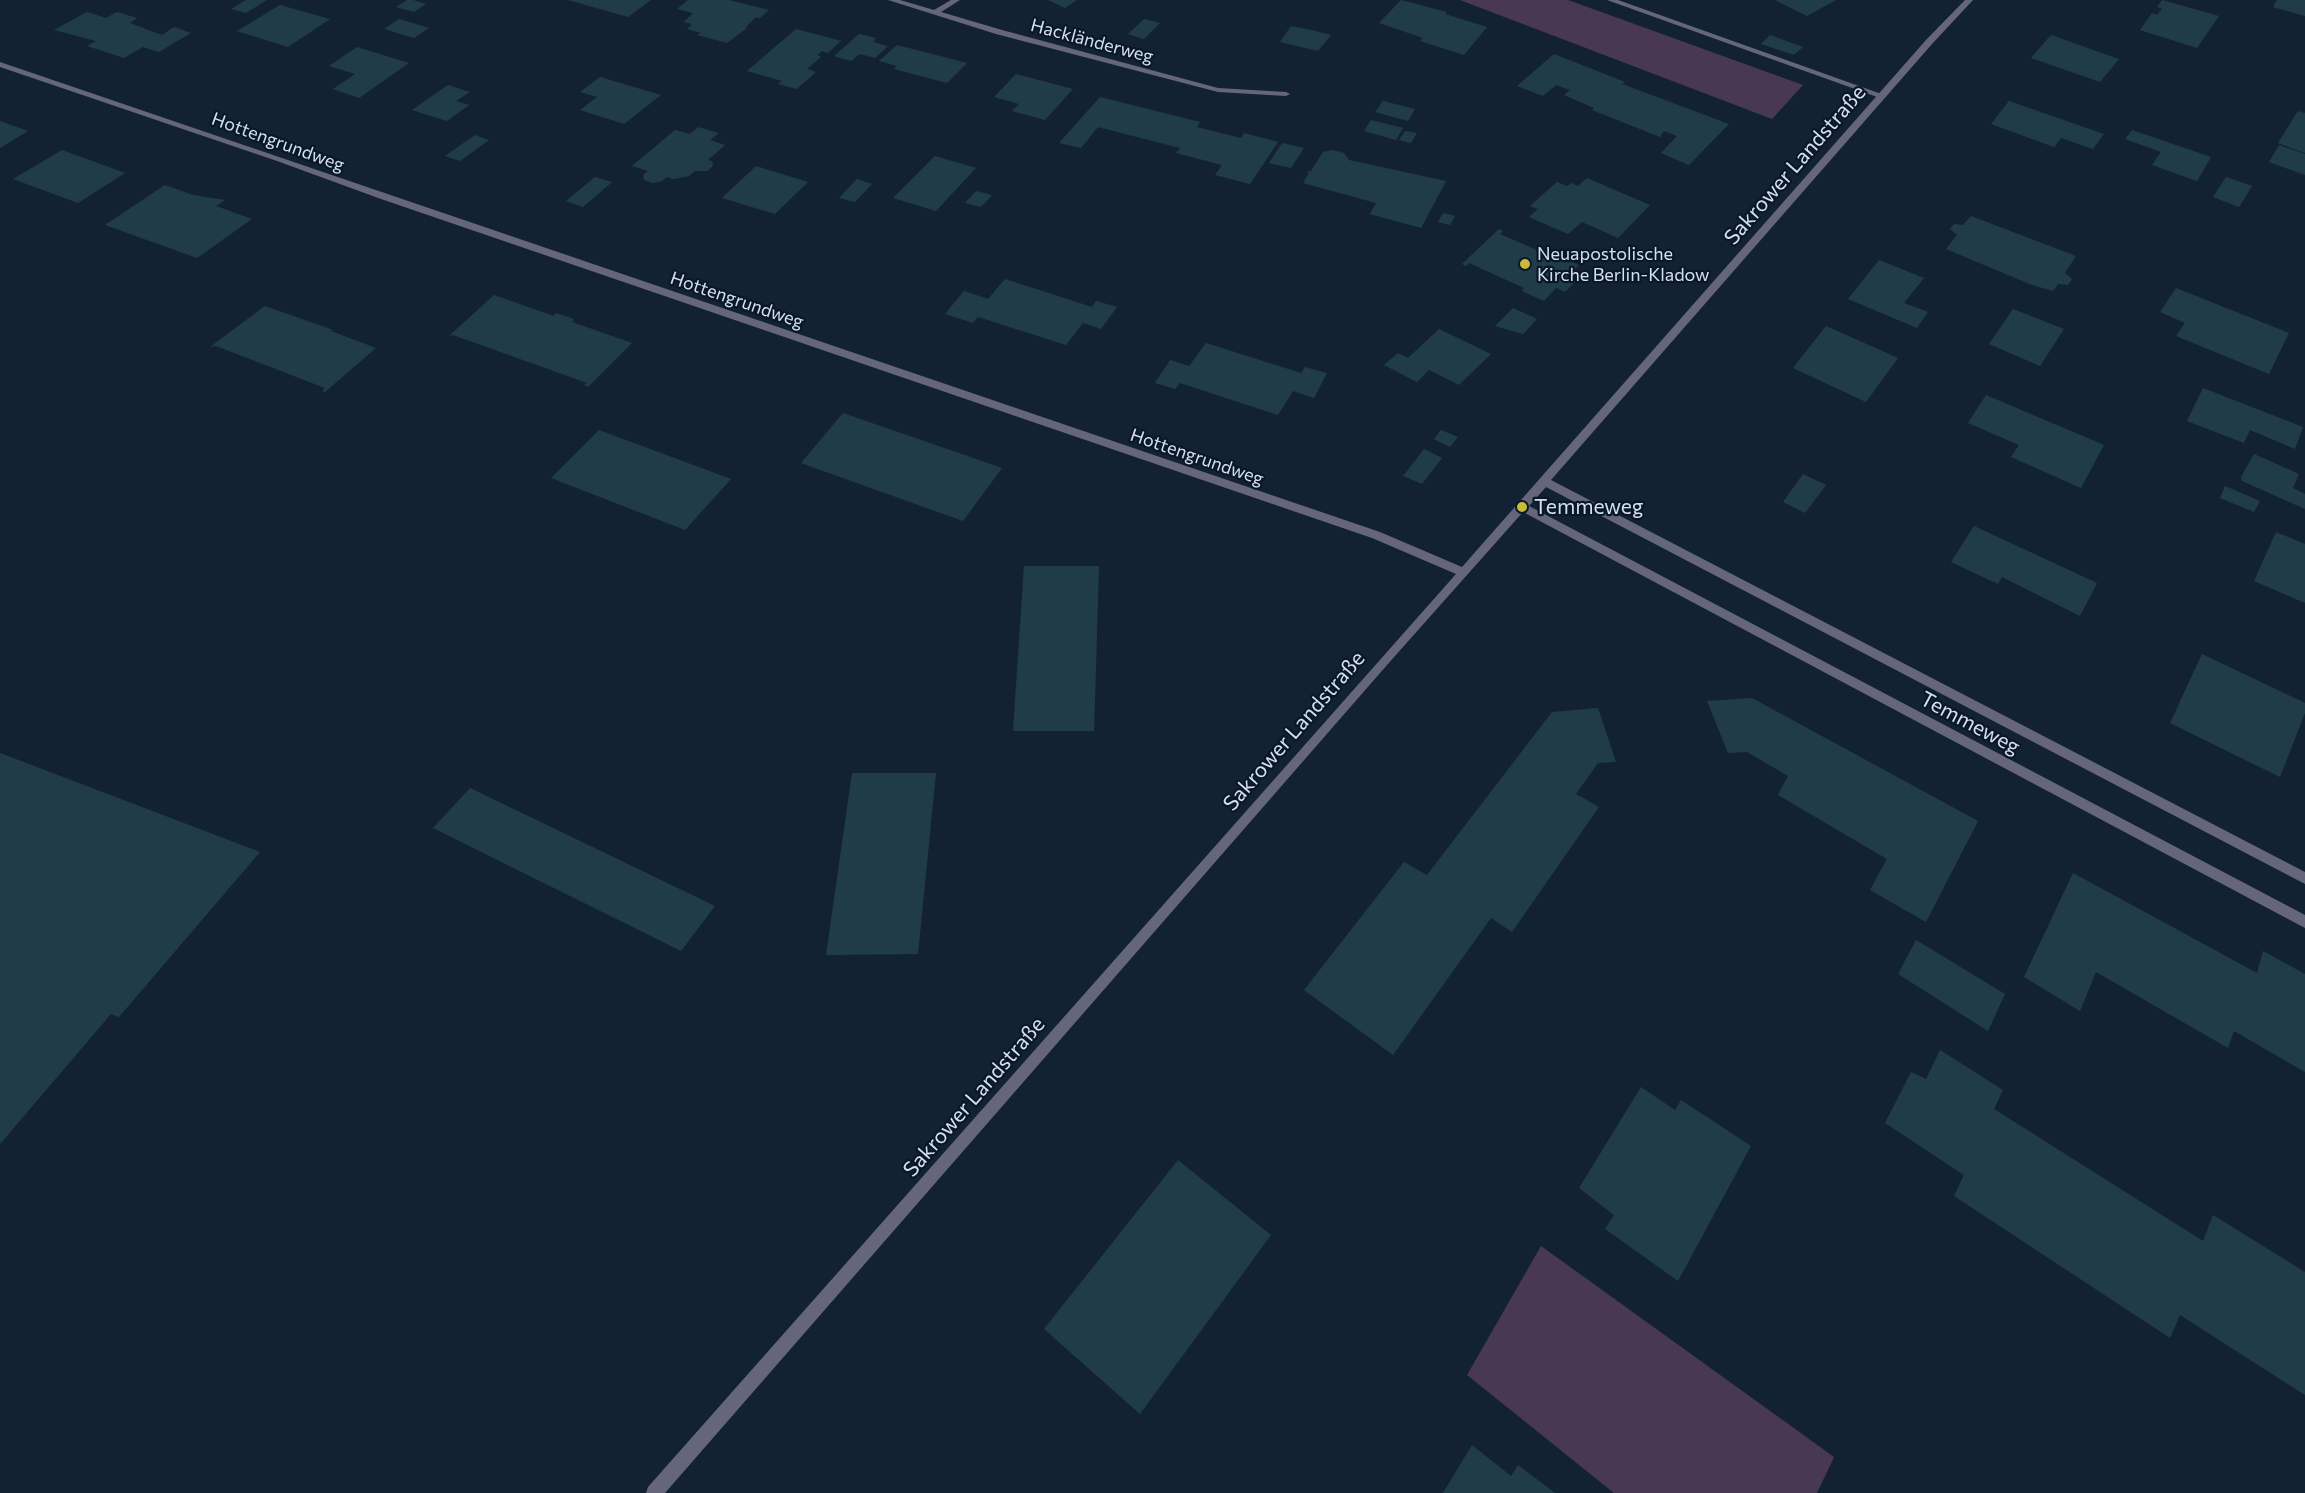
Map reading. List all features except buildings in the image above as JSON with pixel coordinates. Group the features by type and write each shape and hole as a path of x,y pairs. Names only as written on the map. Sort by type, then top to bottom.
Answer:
{"street":[{"name":"Hackländerweg","path":"892,0 999,32 1218,90 1286,94"},
{"path":"936,12 956,0"},
{"path":"1611,0 1883,96"},
{"name":"Sakrower Landstraße","path":"654,1493 1462,572 1969,0"},
{"name":"Hottengrundweg","path":"0,64 280,159 417,209 1376,535 1462,572"},
{"name":"Temmeweg","path":"1544,481 2305,878"},
{"name":"Temmeweg","path":"1522,507 2305,922"}],"shaded area":[{"path":"1460,0 1568,0 1803,85 1772,119"},
{"path":"1541,1246 1834,1457 1817,1493 1614,1493 1467,1375"}],"place":[{"name":"Neuapostolische Kirche Berlin-Kladow","path":"1525,264"},
{"name":"Temmeweg","path":"1522,507"}]}
